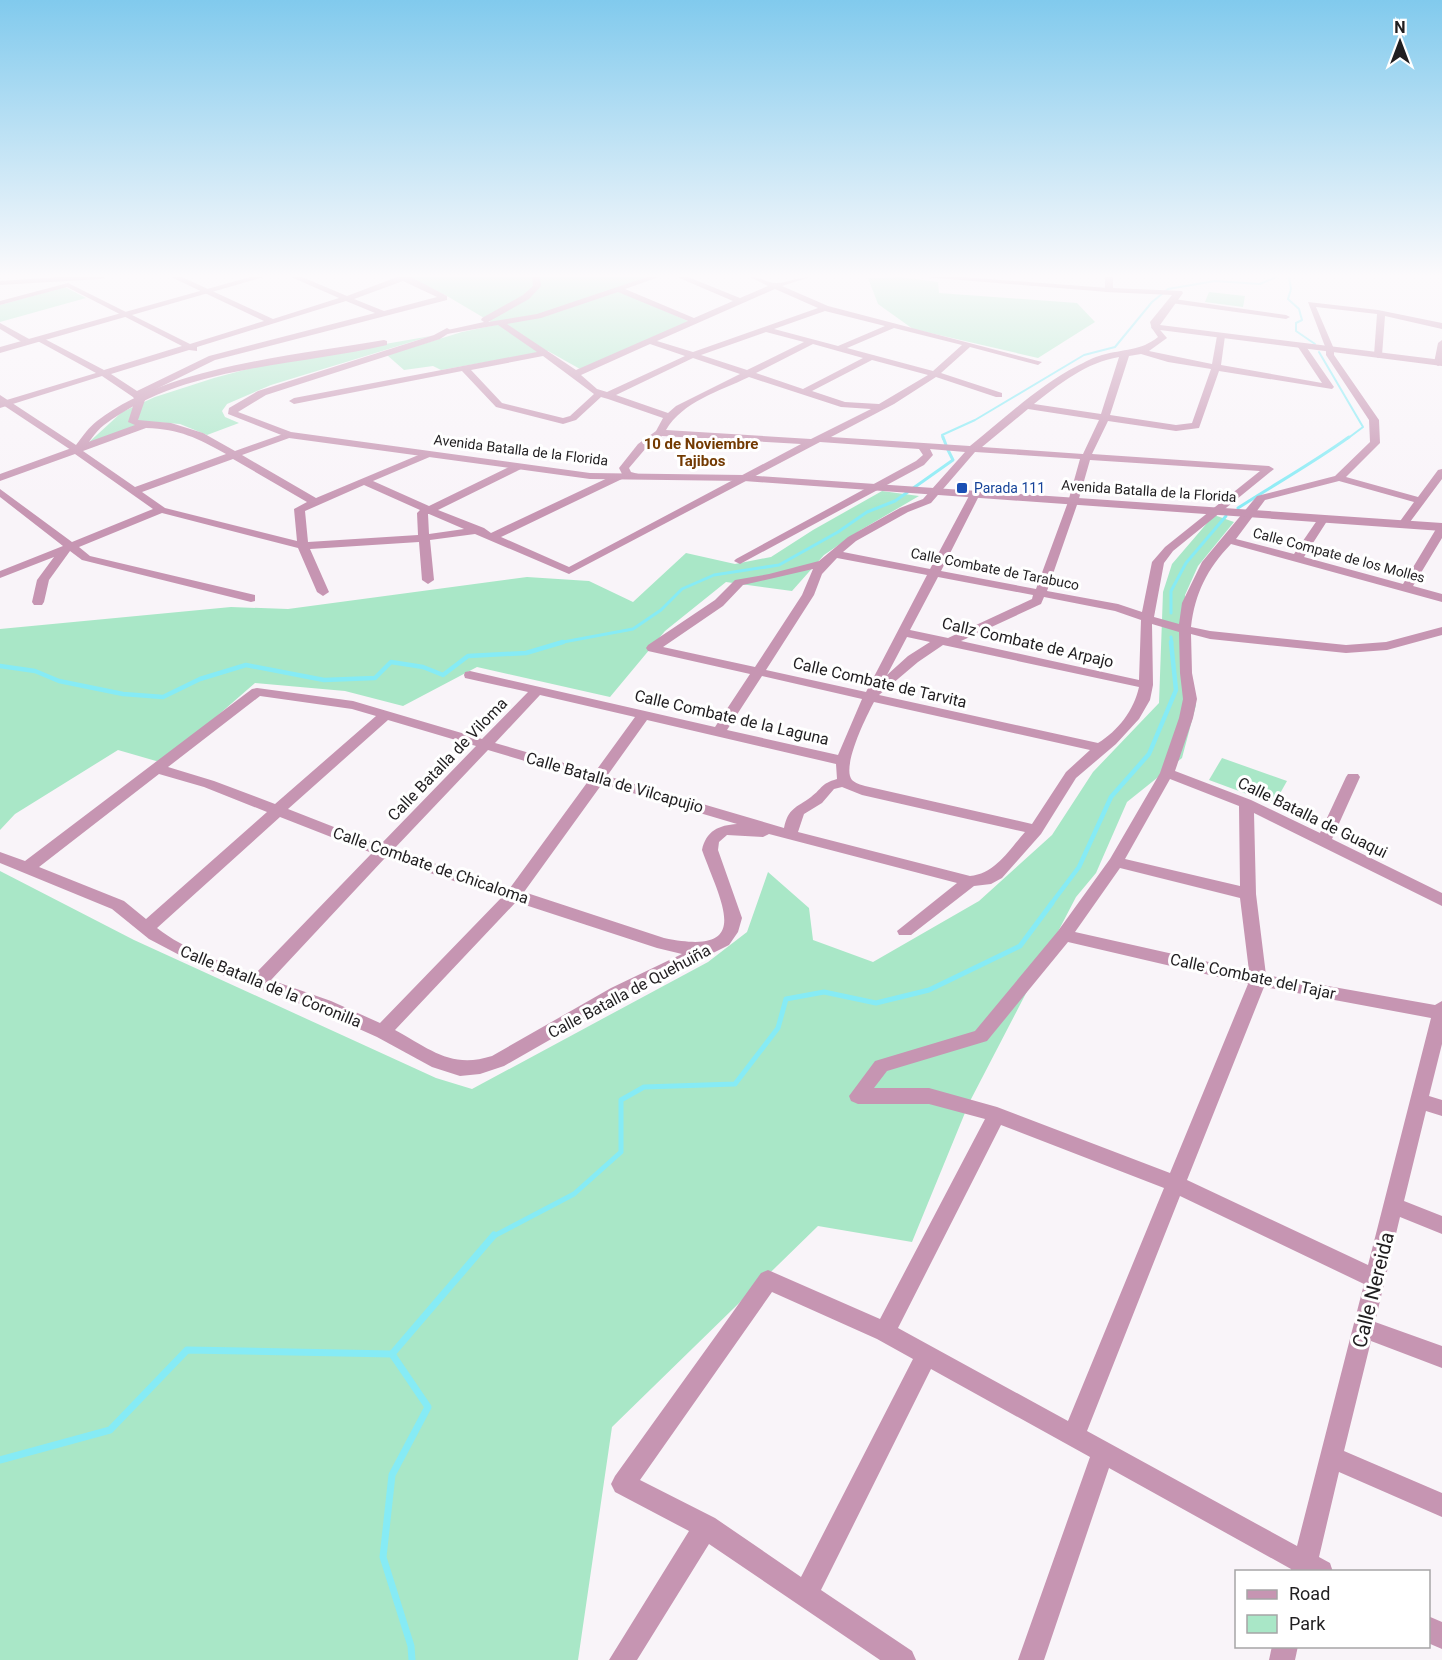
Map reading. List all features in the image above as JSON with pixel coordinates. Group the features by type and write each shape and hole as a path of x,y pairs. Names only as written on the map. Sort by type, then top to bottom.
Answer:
{"street":[{"path":"64,354 103,373 139,397"},
{"path":"2,402 164,354"},
{"path":"205,354 212,358"},
{"path":"77,451 93,431 124,405 212,358 226,354"},
{"path":"139,397 254,365 314,354"},
{"name":"Avenida Batalla de la Florida","path":"382,354 262,393 233,410 233,414 289,435 517,467 618,477 744,478 1442,528"},
{"path":"294,401 535,354"},
{"path":"545,354 602,395 669,417"},
{"path":"574,374 622,354"},
{"path":"687,354 850,406 882,405"},
{"path":"464,368 499,405 563,420 573,418 602,395 695,354"},
{"path":"638,477 627,474 624,468 642,446 660,434 669,417 679,408 784,354"},
{"path":"861,354 999,395"},
{"path":"363,481 480,530 568,571 882,405 935,375 957,354"},
{"path":"1007,354 1038,362"},
{"path":"719,732 756,671 808,595 823,563 837,554 852,538 904,510 927,501 973,449 1046,390 1078,369 1104,357 1117,354"},
{"path":"871,697 914,659 947,640 1037,601 1073,502 1086,457 1104,418 1125,354"},
{"path":"1152,354 1329,387 1307,354"},
{"path":"1026,406 1176,428 1196,426 1216,368 1218,354"},
{"path":"1330,354 1374,420 1375,443 1339,478"},
{"path":"1374,354 1440,363"},
{"path":"804,392 871,357"},
{"path":"139,397 133,417 134,422 186,430 236,455 314,501"},
{"path":"2,402 161,510 303,546 424,538 480,530"},
{"path":"0,478 145,425"},
{"path":"660,434 923,446 1269,469 1169,549 1158,562 1144,647 1146,685 1143,700 1134,716 1111,741 1071,775 1036,830 996,874 985,880 970,881 905,931"},
{"path":"134,491 289,435"},
{"path":"740,561 856,497 879,487 926,459 928,452 923,446"},
{"path":"323,592 303,546 299,509 428,454"},
{"path":"428,580 422,513 517,467"},
{"path":"1403,524 1441,476"},
{"path":"494,537 618,477"},
{"path":"1375,1279 1175,1184 997,1115 929,1096 858,1096 881,1066 981,1036 1064,935 1116,862 1167,773 1186,718 1190,699 1186,673 1185,630 1188,603 1208,562 1260,498 1339,478 1422,501"},
{"path":"0,492 86,558 251,598"},
{"path":"843,761 852,733 975,494"},
{"path":"0,575 161,510"},
{"path":"1297,559 1324,518"},
{"path":"1406,588 1442,528"},
{"name":"Calle Compate de los Molles","path":"1228,540 1442,598"},
{"path":"38,602 44,580 69,546"},
{"name":"Calle Combate de Tarabuco","path":"837,554 1118,608 1185,630 1346,650 1387,646 1442,631"},
{"name":"Calle Combate de Tarvita","path":"823,563 770,577 739,582 719,603 652,648 1100,748"},
{"name":"Callz Combate de Arpajo","path":"903,632 1146,685"},
{"name":"Calle Combate de la Laguna","path":"470,675 843,761 842,774 845,781"},
{"name":"Calle Batalla de Viloma","path":"258,982 537,690"},
{"name":"Calle Batalla de Vilcapujio","path":"159,769 257,692 353,705 790,835 970,881"},
{"path":"147,927 386,714"},
{"path":"383,1032 514,894 644,715"},
{"path":"28,867 159,769"},
{"name":"Calle Combate de Chicaloma","path":"159,769 209,784 383,852 663,944 707,950"},
{"name":"Calle Batalla de Guaqui","path":"1167,773 1246,803 1442,900"},
{"path":"1324,841 1353,777"},
{"path":"790,835 793,820 798,811 817,800 829,786 845,781 862,790 1036,830"},
{"path":"1073,1437 1258,980 1248,894 1246,803"},
{"name":"Calle Batalla de Quehuiña","path":"383,1032 438,1062 460,1069 480,1067 498,1061 617,993 707,950 728,937 733,928 734,918 710,850 713,836 721,831 735,830 790,835"},
{"name":"Calle Batalla de la Coronilla","path":"0,857 118,905 175,947 258,982 325,1006 383,1032"},
{"path":"1116,862 1248,894"},
{"name":"Calle Combate del Tajar","path":"1064,935 1258,980 1442,1011"},
{"name":"Calle Nereida","path":"1310,1569 1331,1457 1442,1011"},
{"path":"1419,1101 1442,1108"},
{"path":"885,1332 997,1115"},
{"path":"1393,1205 1442,1225"},
{"path":"903,1660 706,1527 623,1484 768,1280 885,1332 1310,1569"},
{"path":"1363,1328 1442,1357"},
{"path":"806,1594 927,1355"},
{"path":"1031,1660 1103,1453"},
{"path":"1331,1457 1442,1505"},
{"path":"622,1660 706,1527"}],"green space":[{"path":"325,354 371,354 271,385 227,404 222,411 225,417 239,423 207,435 180,424 154,422 87,444 122,412 155,397 259,366"},
{"path":"528,354 441,370 433,366 404,370 387,355"},
{"path":"554,354 614,354 580,369"},
{"path":"1023,354 1044,354 1038,358"},
{"path":"882,491 919,496 859,531 824,555 792,591 726,582 665,631 610,697 477,667 403,706 345,691 255,683 163,763 118,750 15,814 0,830 0,629 231,607 288,609 527,577 589,581 633,602 686,553 735,564 771,557"},
{"path":"1214,515 1234,522 1198,566 1185,595 1185,655 1196,705 1182,758 1127,802 1096,873 1076,897 969,1103 912,1242 818,1226 612,1427 578,1660 0,1660 0,871 134,940 436,1078 472,1089 708,962 747,932 768,872 809,908 813,940 873,962 979,901 1052,835 1093,772 1159,703 1163,592 1172,564"},
{"path":"1222,758 1287,781 1274,804 1209,780"}],"waterway":[{"path":"943,439 942,435 975,420 1086,354"},
{"path":"1320,354 1363,427 1347,439"},
{"path":"943,437 946,445"},
{"path":"1238,508 1349,437"},
{"path":"562,642 633,629 661,610 682,589 714,575 779,565 838,532 867,512 895,501 953,460 948,450"},
{"path":"1171,613 1171,591 1186,563 1226,516"},
{"path":"1171,637 1172,643"},
{"path":"0,666 35,671 59,681 123,694 163,697 200,679 246,665 324,680 375,678 391,662 423,667 443,675 468,656 526,653 562,642"},
{"path":"558,643 562,642"},
{"path":"1051,904 1079,867 1111,797 1149,754 1176,690 1171,642"},
{"path":"493,1237 574,1194 621,1152 621,1100 644,1087 735,1084 778,1028 786,999 824,992 876,1003 929,990 1020,946 1052,903"},
{"path":"392,1354 493,1237"},
{"path":"0,1460 110,1430 187,1350 392,1354"},
{"path":"392,1354 428,1407 392,1475 383,1557 411,1646 412,1660"}],"place":[{"name":"Parada 111","path":"962,488"}],"district":[{"name":"10 de Noviembre Tajibos","path":"701,452"}]}
